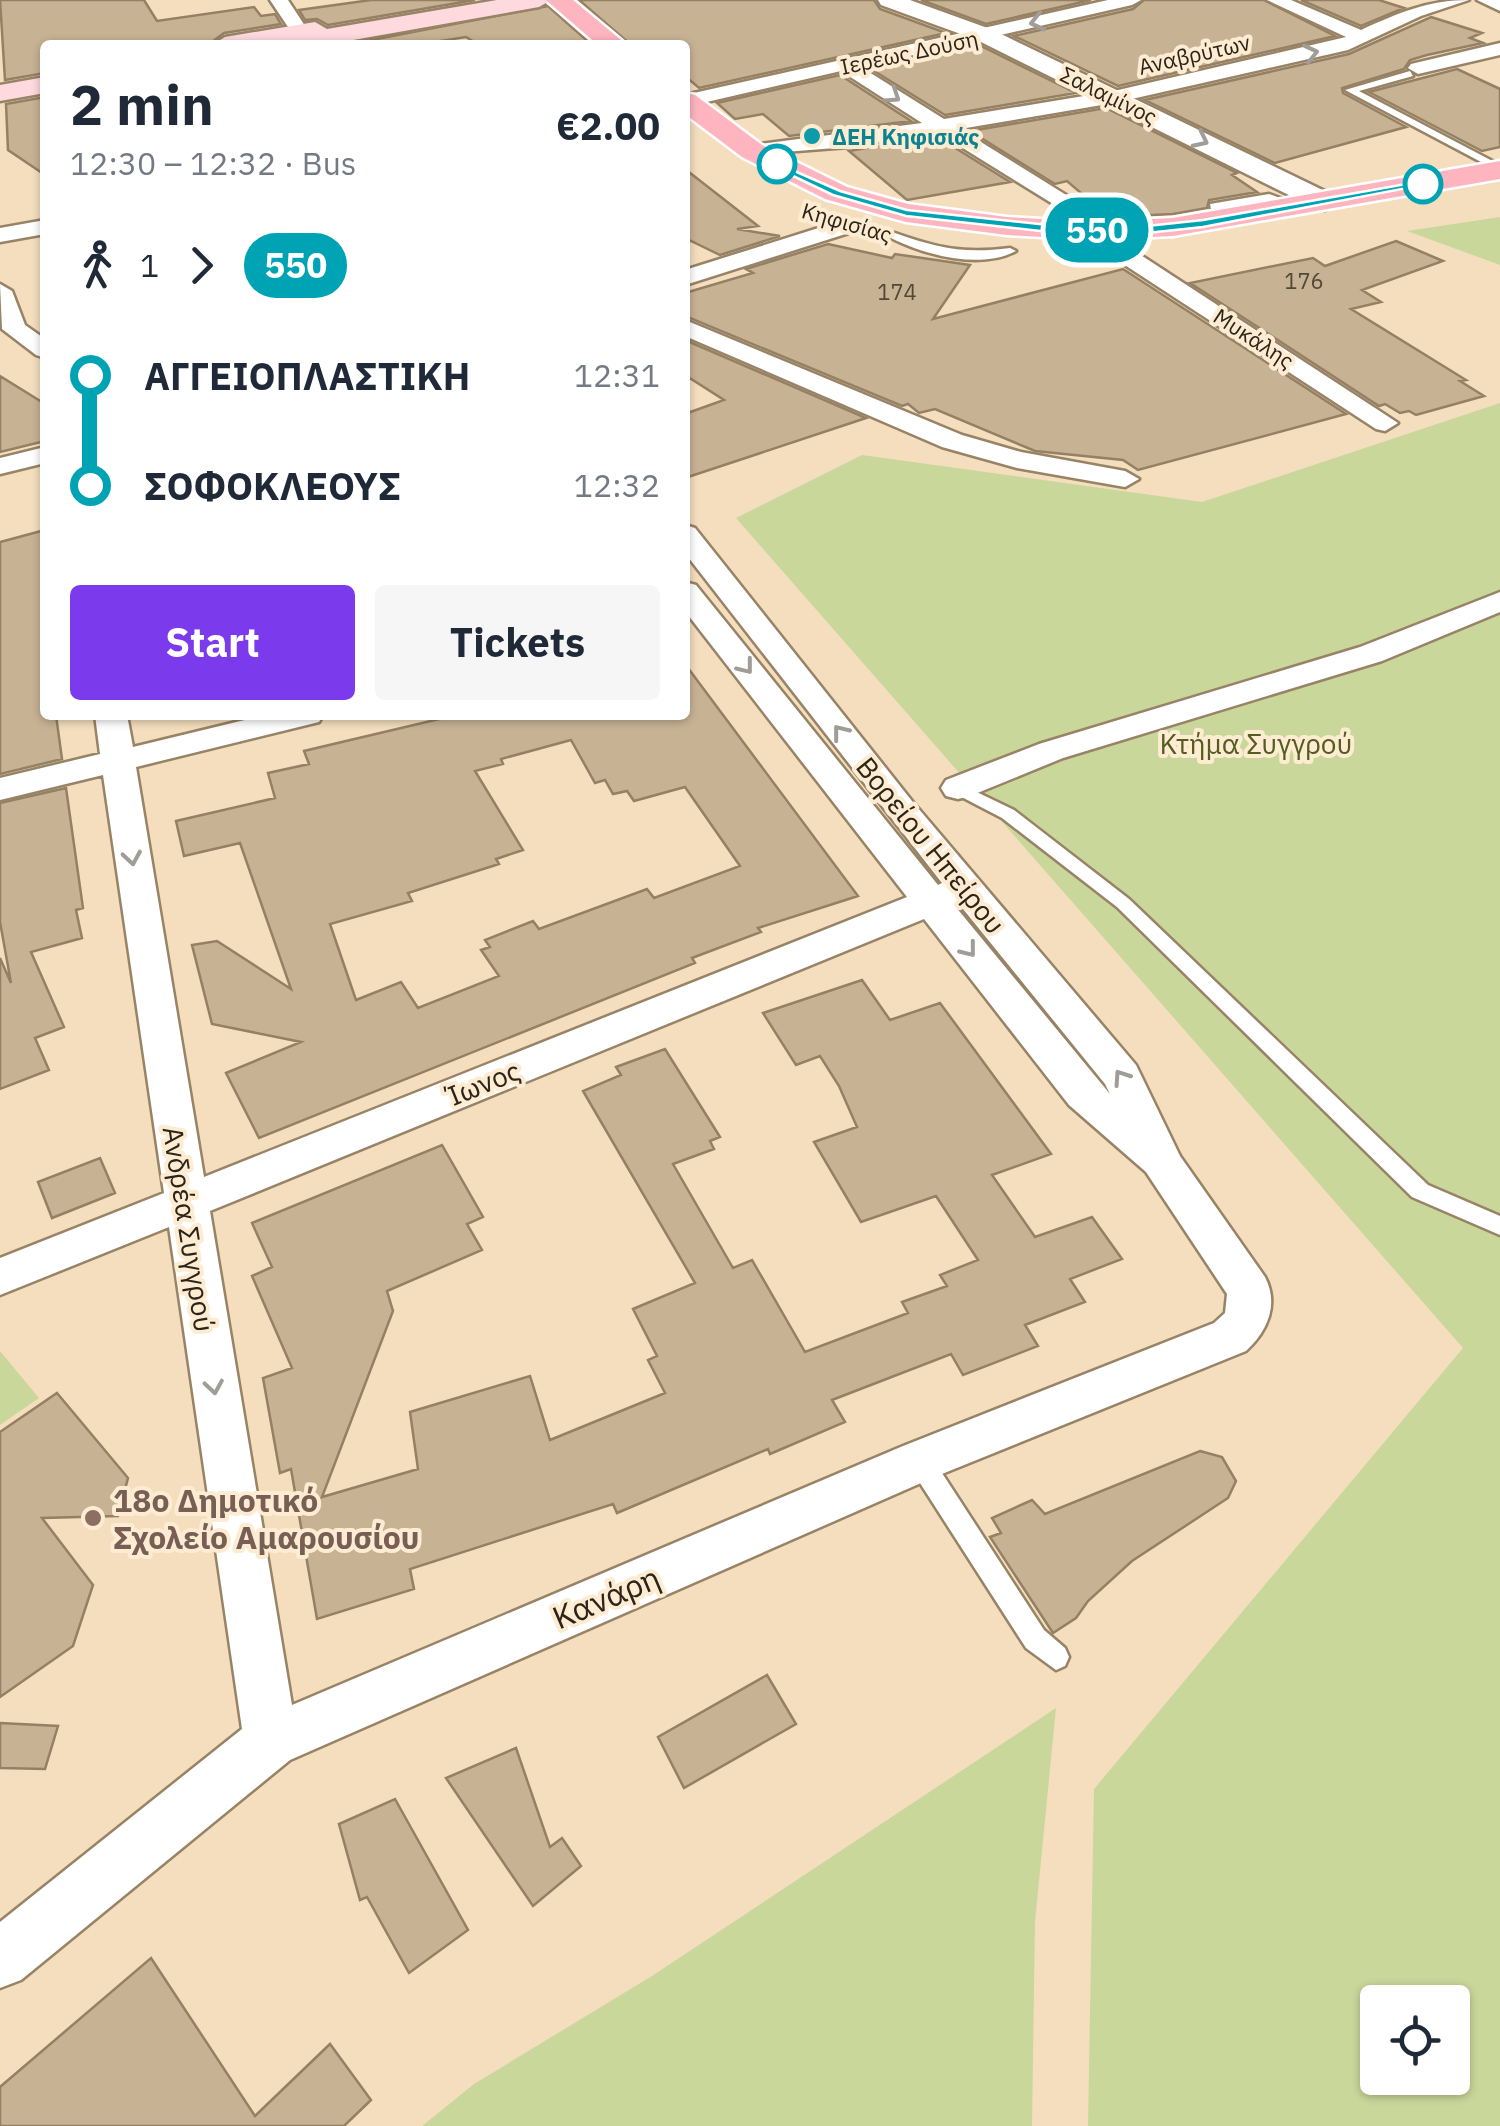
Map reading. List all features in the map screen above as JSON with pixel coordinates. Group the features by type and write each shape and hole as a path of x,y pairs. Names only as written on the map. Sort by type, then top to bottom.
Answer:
{"main road":[{"path":"302,40 480,0"},
{"path":"558,0 608,40"},
{"path":"302,40 526,1 549,26"},
{"path":"0,83 40,77"},
{"path":"0,93 40,86"},
{"name":"Κηφισίας","path":"690,105 752,151 836,193 906,213 1115,242 1500,170"},
{"name":"Κηφισίας","path":"802,211 894,236 1010,251 1115,242 1231,243 1500,194"}],"street":[{"path":"278,0 302,40"},
{"name":"Σαλαμίνος","path":"889,0 985,35 1114,97 1312,204"},
{"name":"Ιερέως Δούση","path":"690,100 1132,0"},
{"path":"1276,0 1364,38"},
{"name":"Αναβρύτων","path":"752,151 940,127 1114,97 1364,38 1400,12 1460,0"},
{"path":"1486,0 1500,6"},
{"path":"1414,71 1500,48"},
{"name":"Μυκάλης","path":"846,66 1386,423"},
{"path":"690,276 847,226"},
{"path":"0,235 40,228"},
{"path":"0,291 14,329 40,347"},
{"path":"690,329 952,441 1017,460 1125,479"},
{"path":"0,466 40,456"},
{"name":"Βορείου Ηπείρου","path":"690,554 704,609 948,895 1122,1076 1162,1165 1238,1270 1249,1290 1251,1309"},
{"path":"958,788 1051,751 1371,654 1500,601"},
{"name":"Ανδρέα Συγγρού","path":"111,720 270,1742"},
{"path":"0,789 287,720"},
{"name":"Ίωνος","path":"0,1277 948,895"},
{"name":"Κανάρη","path":"0,1959 270,1742 920,1461 1230,1337 1246,1324 1251,1309"}],"lane":[{"path":"1414,71 1350,90 1500,170"},
{"path":"958,788 1008,814 1124,903 1420,1192 1500,1226"},
{"path":"920,1461 1035,1639 1056,1657"}],"green space":[{"path":"1500,217 1500,265 1407,231"},
{"name":"Κτήμα Συγγρού","path":"1500,403 1500,2126 1088,2126 1094,1789 1463,1348 736,518 862,455 1202,502"},
{"path":"0,1351 39,1398 0,1425"},
{"path":"1056,1708 1035,1922 1032,2126 422,2126 474,2084 652,1976"}],"building":[{"path":"0,0 144,0 157,21 254,7 261,16 275,14 281,24 224,33 215,40 40,40 40,74 5,80"},
{"path":"371,0 475,0 328,25 317,19 305,20 299,10"},
{"path":"579,0 874,0 880,9 946,33 699,88 690,80 690,40 625,40"},
{"path":"921,0 1091,0 986,24"},
{"path":"1144,0 1264,0 1335,36 1118,86 1014,36 1133,9"},
{"path":"1301,0 1379,0 1404,8 1361,26"},
{"path":"548,6 586,40 466,37 372,40"},
{"path":"1431,17 1482,33 1470,38 1483,43 1410,60 1404,69 1342,88 1343,93 1406,127 1275,163 1145,100 1349,54"},
{"path":"977,44 1076,93 945,115 871,69"},
{"path":"1457,69 1500,89 1500,147 1482,151 1369,92"},
{"path":"840,75 911,121 789,136 763,114 735,119 717,103"},
{"path":"40,98 40,172 8,150 6,104"},
{"path":"1106,108 1237,173 1232,175 1257,192 1209,200 1207,208 1173,214 1109,217 1067,181 1055,184 970,131"},
{"path":"936,136 1010,182 907,200 849,151"},
{"path":"690,173 758,226 737,229 780,236 720,255 690,240"},
{"path":"1396,241 1443,261 1362,290 1381,302 1351,309 1466,380 1460,381 1484,396 1416,415 1409,411 1400,413 1385,404 1379,406 1190,283 1313,258 1325,266"},
{"path":"828,244 892,258 895,254 970,265 933,319 1123,269 1346,414 1138,470 1123,460 1035,451 935,409 919,413 908,404 902,406 690,318 690,292 753,273 746,269"},
{"path":"690,342 866,418 690,476 690,412 724,400 690,378"},
{"path":"0,376 40,401 40,442 0,452"},
{"path":"40,531 40,720 57,720 62,759 0,774 0,542"},
{"path":"690,671 858,896 758,928 761,932 692,958 695,963 259,1138 226,1073 301,1042 212,1024 192,945 217,941 291,989 240,843 184,856 176,821 275,798 268,773 309,764 304,751 435,720 690,720","holes":["571,740 595,783 605,780 613,794 627,791 634,801 685,787 740,866 654,898 647,889 539,929 533,921 485,940 490,947 481,950 499,976 418,1008 401,982 356,1000 330,924 412,901 408,893 499,864 496,859 523,850 475,771 503,764 501,759"]},
{"path":"66,788 83,908 76,910 82,938 31,952 64,1027 35,1038 49,1070 0,1089 0,958 11,983 0,922 0,803"},
{"path":"862,980 890,1020 940,1003 1051,1154 992,1175 1035,1237 1092,1217 1122,1259 1070,1279 1085,1302 1025,1325 1038,1346 963,1375 951,1354 832,1400 845,1422 770,1454 768,1449 617,1513 613,1504 410,1569 414,1589 317,1619 291,1469 280,1473 263,1378 292,1368 252,1276 272,1267 252,1223 442,1145 483,1217 467,1224 482,1250 387,1291 393,1311 322,1497 418,1469 410,1412 530,1376 550,1440 665,1393 648,1360 657,1356 633,1309 695,1283 583,1091 621,1075 616,1067 665,1049 720,1137 710,1141 714,1149 673,1164 733,1268 752,1260 805,1352 908,1313 902,1302 947,1286 940,1275 978,1260 936,1196 861,1222 814,1142 857,1127 839,1086 820,1056 796,1065 763,1013"},
{"path":"100,1158 115,1193 52,1218 38,1182"},
{"path":"57,1393 128,1478 118,1516 42,1518 93,1585 73,1646 0,1697 0,1432"},
{"path":"1200,1451 1222,1457 1236,1481 1228,1498 1132,1561 1088,1601 1076,1618 1053,1633 990,1537 1001,1533 992,1518 1032,1500 1045,1514"},
{"path":"767,1675 796,1724 684,1788 658,1737"},
{"path":"0,1723 58,1726 45,1769 0,1768"},
{"path":"516,1748 550,1847 562,1838 581,1866 533,1906 446,1778"},
{"path":"395,1799 468,1930 409,1973 367,1897 360,1900 339,1824"},
{"path":"151,1958 255,2116 330,2044 371,2100 344,2126 0,2126 0,2087"}],"bus line":[{"name":"550","path":"777,164 836,193 906,213 1067,230 1147,230 1203,224 1423,184"}],"place":[{"name":"ΔΕΗ Κηφισιάς","path":"812,136"},
{"name":"18ο Δημοτικό Σχολείο Αμαρουσίου","path":"93,1518"}]}
